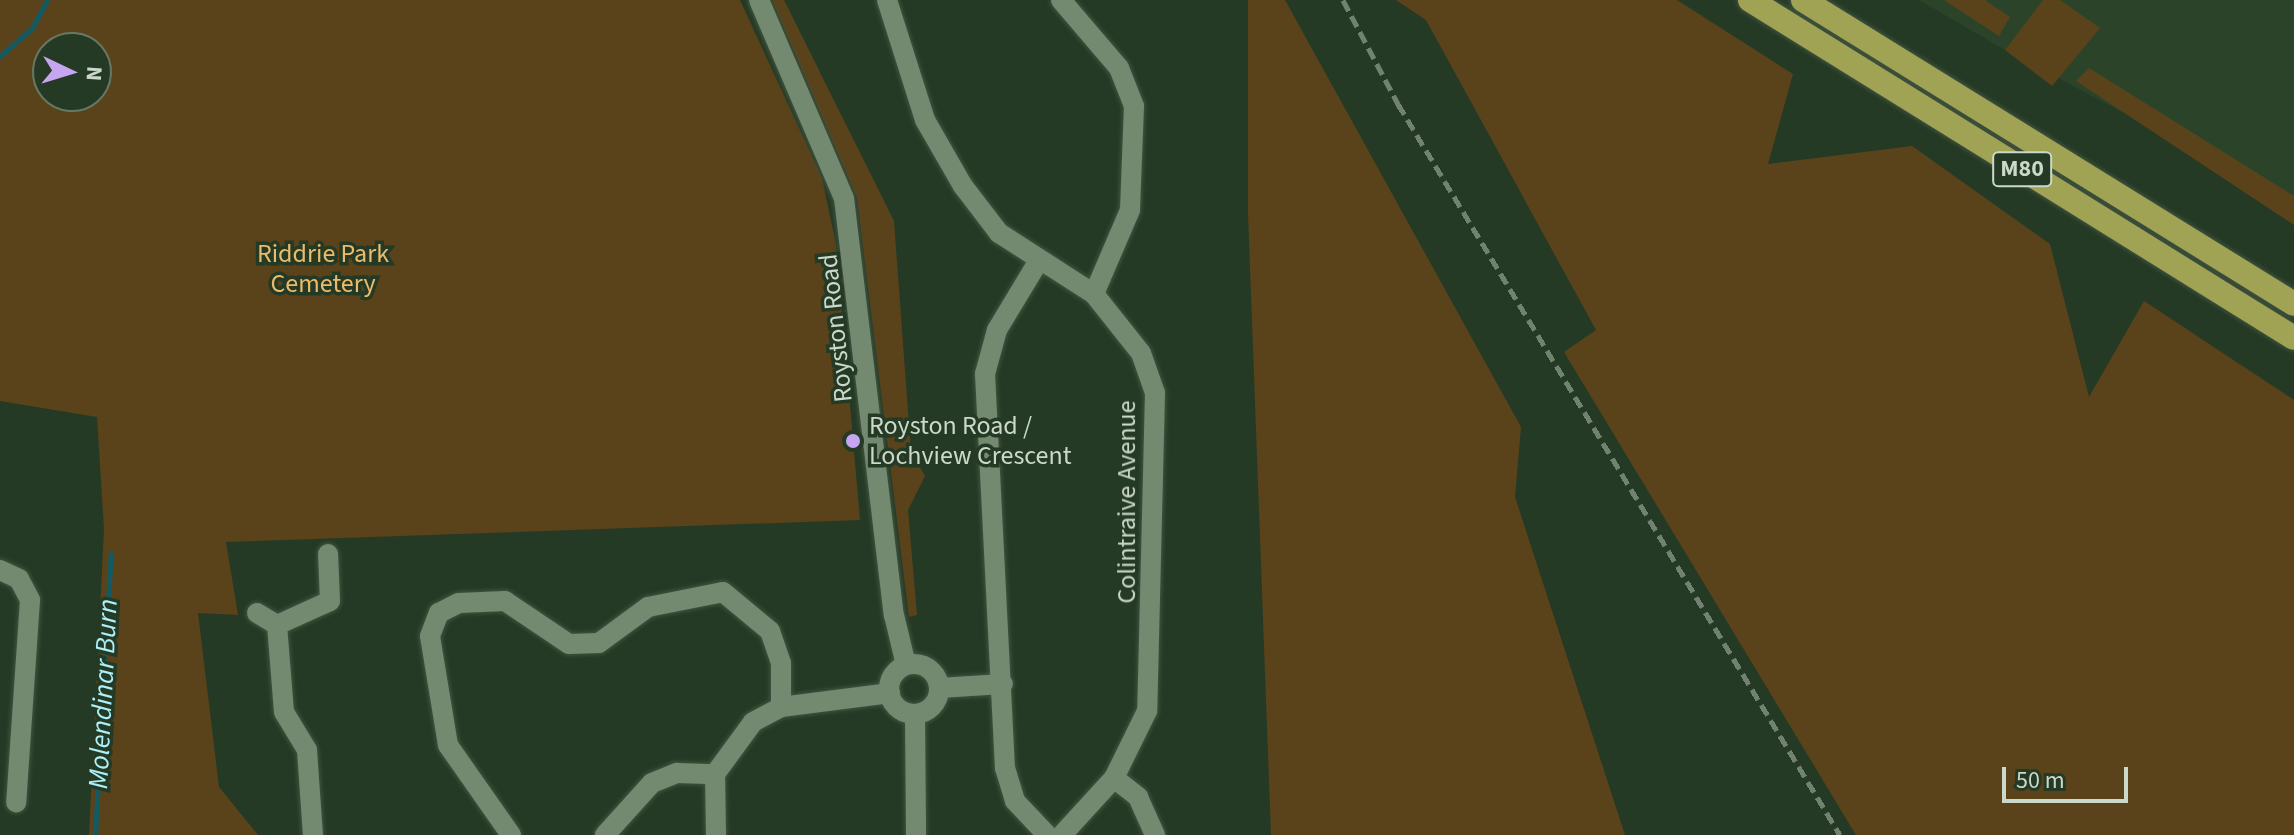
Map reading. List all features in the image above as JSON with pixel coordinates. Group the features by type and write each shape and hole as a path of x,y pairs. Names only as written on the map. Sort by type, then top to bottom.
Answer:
{"highway":[{"name":"M80","path":"1750,0 2294,338"},
{"name":"M80","path":"1803,0 2294,304"},
{"path":"2123,198 2294,288"},
{"path":"2220,292 2294,344"}],"street":[{"name":"Royston Road","path":"759,0 844,198 894,615 906,665"},
{"name":"Colintraive Avenue","path":"887,0 925,120 999,233 1038,262 1094,294 1141,353 1155,393 1154,657 1147,711 1114,778 1062,835"},
{"path":"1061,0 1119,68 1134,106 1130,210 1094,294"},
{"path":"1038,262 997,330 985,374 1005,768 1015,801 1047,835"},
{"path":"277,625 330,601 328,554"},
{"path":"0,570 19,579 30,600 10,759 16,803"},
{"path":"511,835 448,745 430,636 439,613 459,603 505,601 569,644 599,643 648,607 723,592 770,631 781,663 781,707"},
{"path":"257,613 277,625"},
{"path":"277,625 284,712 307,750 313,835"},
{"path":"906,665 930,671 939,688 932,708 915,715 899,709 890,693 906,665"},
{"path":"939,688 1003,684"},
{"path":"716,835 715,774 753,722 781,707 890,693"},
{"path":"915,715 916,835"},
{"path":"605,835 652,783 677,773 715,774"},
{"path":"1114,778 1138,797 1155,835"}],"shaded area":[{"path":"1919,0 2294,0 2294,203 2005,50"}],"green space":[{"name":"Riddrie Park Cemetery","path":"0,0 740,0 822,178 836,244 860,520 226,542 238,615 198,613 219,787 258,835 89,835 104,529 97,417 0,401"},
{"path":"772,0 784,0 894,221 911,452 925,476 908,510 917,615 909,617 857,198"},
{"path":"1248,0 1285,0 1521,427 1515,497 1625,835 1271,835 1248,213"},
{"path":"1396,0 1677,0 1793,74 1768,164 1912,146 2050,244 2089,397 2144,301 2294,400 2294,835 1856,835 1564,352 1596,330 1426,20"},
{"path":"1944,0 1985,0 2010,17 1999,36"},
{"path":"2043,0 2060,0 2100,28 2052,86 2005,50"},
{"path":"2089,68 2294,196 2294,225 2076,81"}],"waterway":[{"name":"Molendinar Burn","path":"0,56 32,28 47,0"},
{"name":"Molendinar Burn","path":"95,835 111,553"}],"railway":[{"path":"1343,0 1398,104 1840,835"}],"place":[{"name":"Royston Road / Lochview Crescent","path":"853,441"}]}
